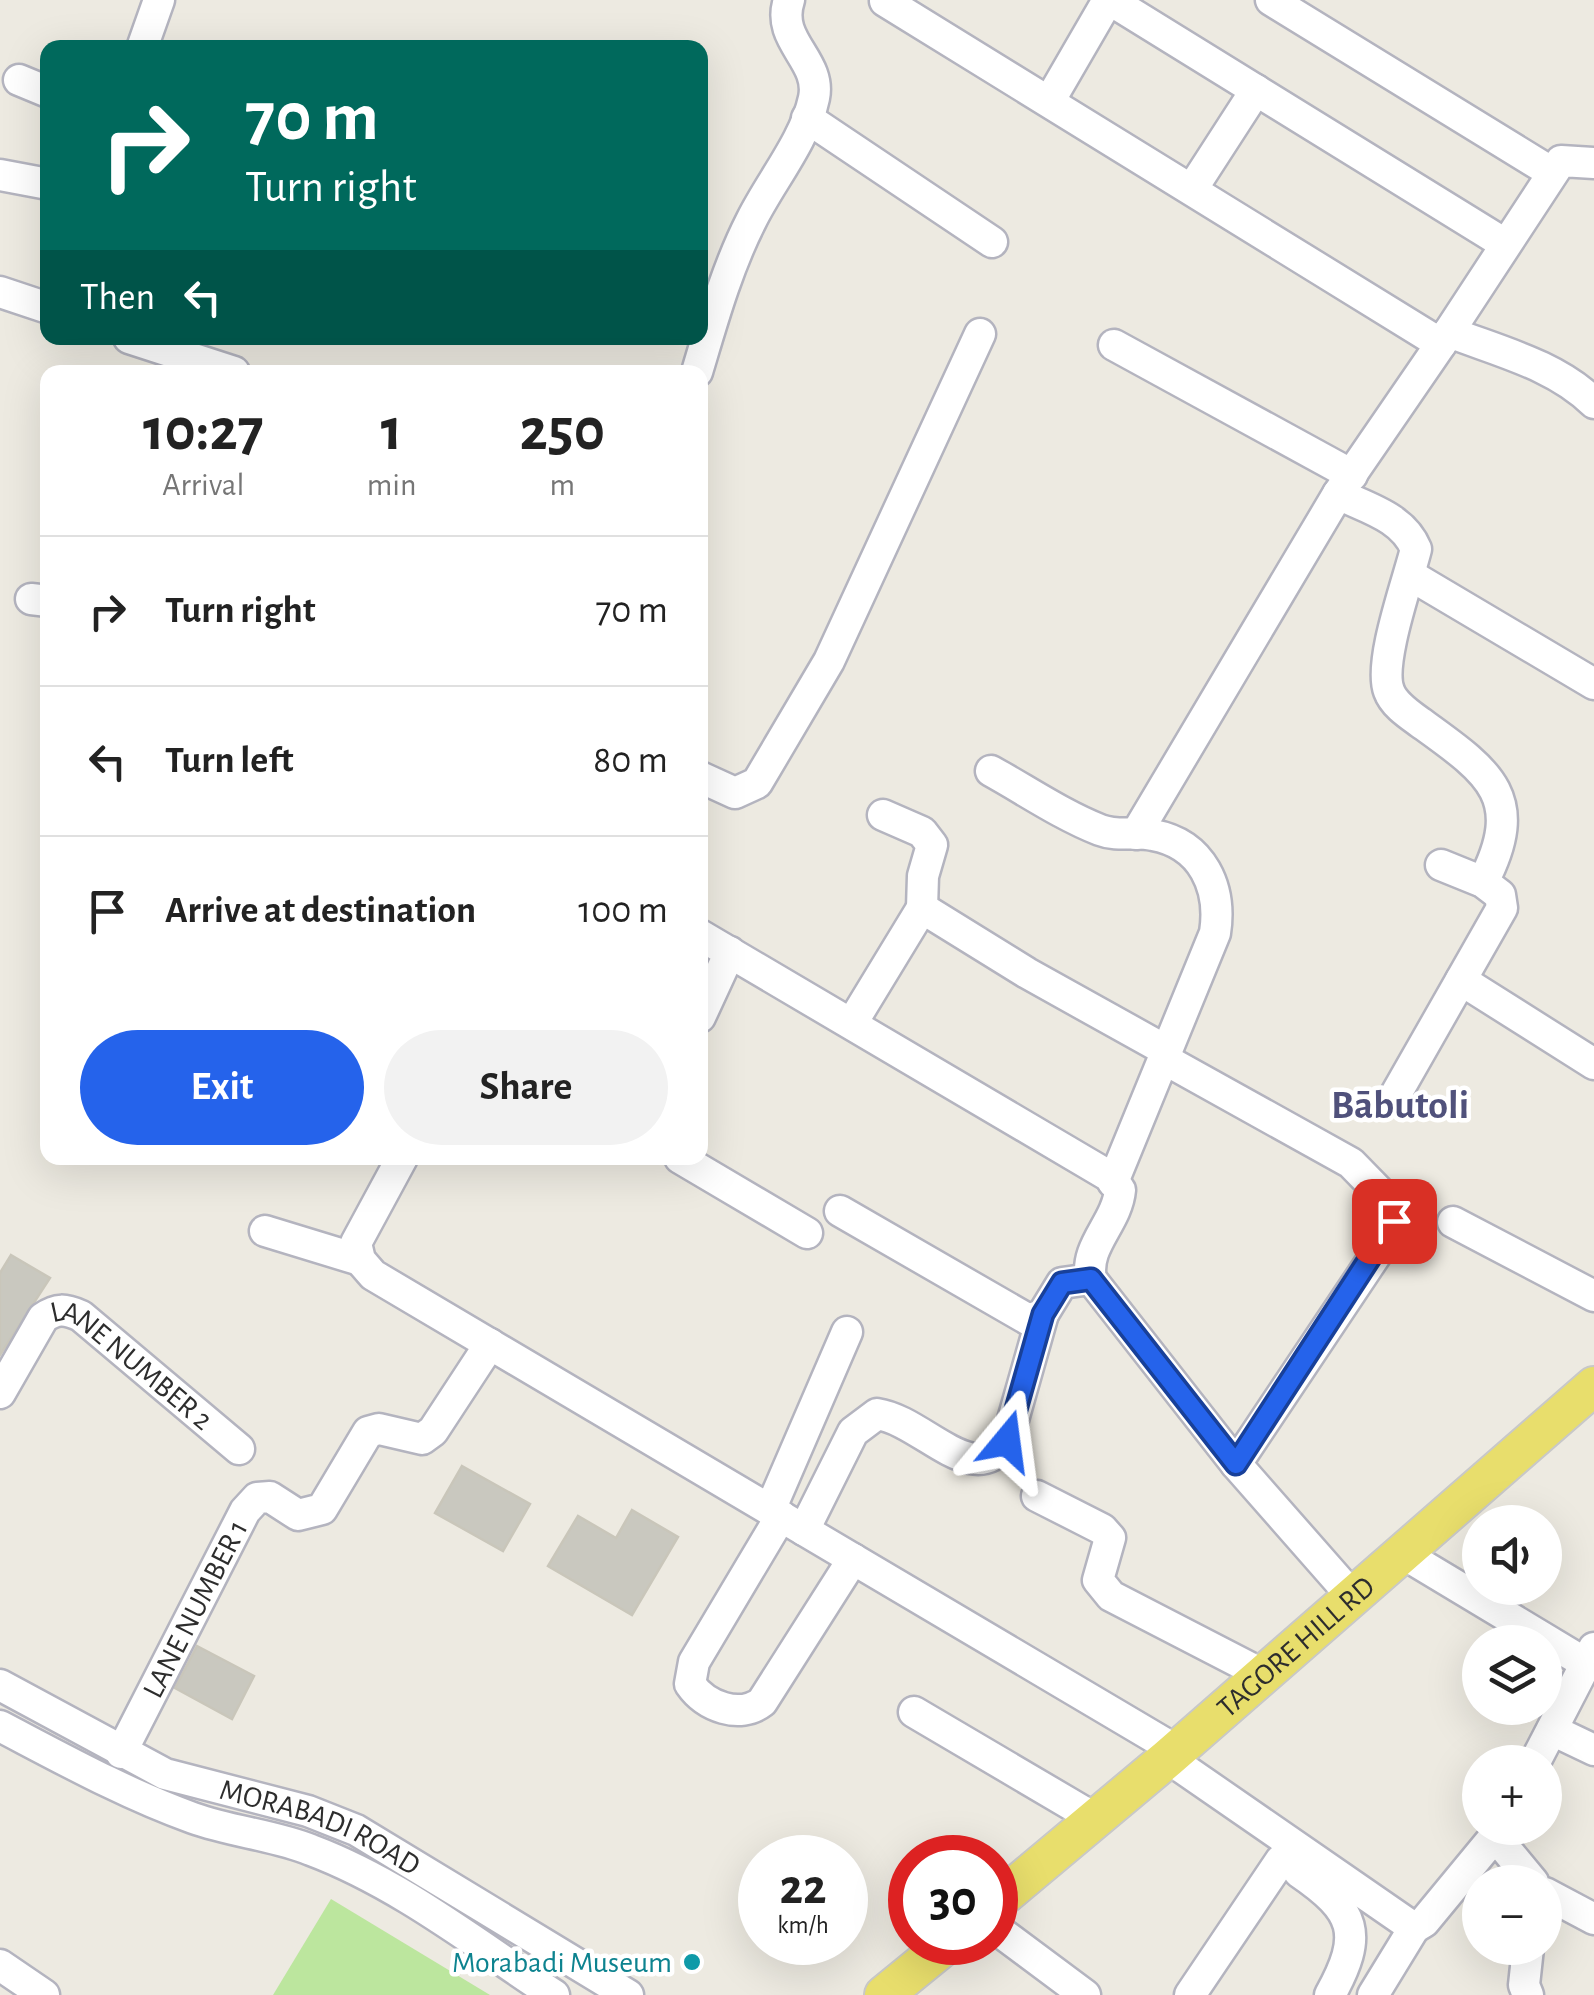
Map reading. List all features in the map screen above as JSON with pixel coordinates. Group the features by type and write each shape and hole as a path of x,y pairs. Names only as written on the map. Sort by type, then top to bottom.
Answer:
{"main road":[{"name":"TAGORE HILL RD","path":"1018,1883 1594,1386"},
{"path":"890,1994 923,1965"}],"street":[{"path":"145,40 158,0"},
{"path":"708,327 749,224 807,118 814,96 813,74 790,40 784,22 789,0"},
{"path":"885,0 1192,189 1445,338 1544,369 1574,385 1594,404"},
{"path":"1050,100 1109,0 1505,244"},
{"path":"1271,0 1551,172"},
{"path":"19,80 40,89"},
{"path":"1192,189 1256,90"},
{"path":"807,118 992,242"},
{"path":"1136,834 1345,484 1445,338 1551,172 1561,161 1594,164"},
{"path":"0,175 40,182"},
{"path":"0,292 40,305"},
{"path":"708,781 735,793 757,783 829,661 980,334"},
{"path":"151,345 212,365"},
{"path":"1114,345 1345,484 1409,534 1416,550 1386,671 1389,692 1403,710 1466,756 1501,801 1504,829 1500,848 1483,882"},
{"path":"1410,575 1594,684"},
{"path":"992,771 1090,826 1118,835 1136,834 1177,842 1212,878 1219,905 1215,933 1114,1182"},
{"path":"852,1023 922,908 923,876 932,845 922,832 883,815"},
{"path":"1392,1102 1502,908 1500,895 1483,882 1442,865"},
{"path":"922,908 1027,974 1328,1148 1362,1174 1394,1207 1387,1238 1236,1464"},
{"path":"708,940 1114,1182 1120,1190 1118,1209 1092,1254 1091,1279 1236,1464 1352,1596"},
{"path":"708,1000 730,952"},
{"path":"1462,980 1594,1064"},
{"path":"398,1165 362,1226 356,1244 360,1260 373,1274 852,1559 1165,1760 1414,1928"},
{"path":"692,1165 807,1232"},
{"path":"840,1211 1016,1316 1029,1320 1043,1314"},
{"path":"1454,1222 1594,1296"},
{"path":"266,1231 360,1260"},
{"path":"852,1559 762,1702 750,1712 738,1712 696,1692 690,1684 694,1662 785,1519 852,1432 877,1414 894,1416 964,1457 983,1462 996,1458 1007,1441 1043,1314 1062,1283 1091,1279"},
{"name":"LANE NUMBER 2","path":"0,1393 44,1318 54,1310 67,1310 81,1316 238,1449"},
{"path":"785,1519 848,1332"},
{"name":"LANE NUMBER 1","path":"121,1753 245,1511 256,1498 270,1497 298,1515 322,1509 368,1432 379,1429 422,1438 432,1430 490,1344"},
{"path":"1037,1496 1102,1529 1110,1538 1098,1580 1111,1596 1262,1674"},
{"path":"1402,1554 1590,1656 1544,1745"},
{"name":"MORABADI ROAD","path":"2,1691 165,1774 308,1811 356,1830 628,1995"},
{"path":"914,1712 1094,1818"},
{"name":"MORABADI ROAD","path":"0,1726 142,1799 198,1820 310,1849 357,1871 402,1894 554,1995"},
{"path":"1552,1730 1594,1750"},
{"path":"1165,1760 1281,1860 1324,1889 1346,1914 1353,1930 1346,1966 1330,1995"},
{"path":"1372,1995 1414,1928 1424,1922 1486,1845"},
{"path":"1190,1995 1281,1860"},
{"path":"1562,1902 1594,1919"},
{"path":"1018,1945 1085,1995"},
{"path":"1525,1965 1528,1995"},
{"path":"0,1966 44,1995"}],"green space":[{"path":"331,1899 490,1995 273,1995"}],"building":[{"path":"11,1255 50,1278 0,1355 0,1273"},
{"path":"462,1466 530,1504 503,1551 435,1513"},
{"path":"632,1510 678,1537 632,1615 548,1566 578,1516 616,1538"},
{"path":"197,1646 254,1676 232,1719 175,1688"}],"place":[{"name":"Morabadi Museum","path":"692,1962"}],"district":[{"name":"Bābutoli","path":"1400,1104"}],"route":[{"path":"1007,1441 1043,1314 1062,1283 1091,1279 1105,1302 1236,1464 1387,1238 1394,1221"}]}
